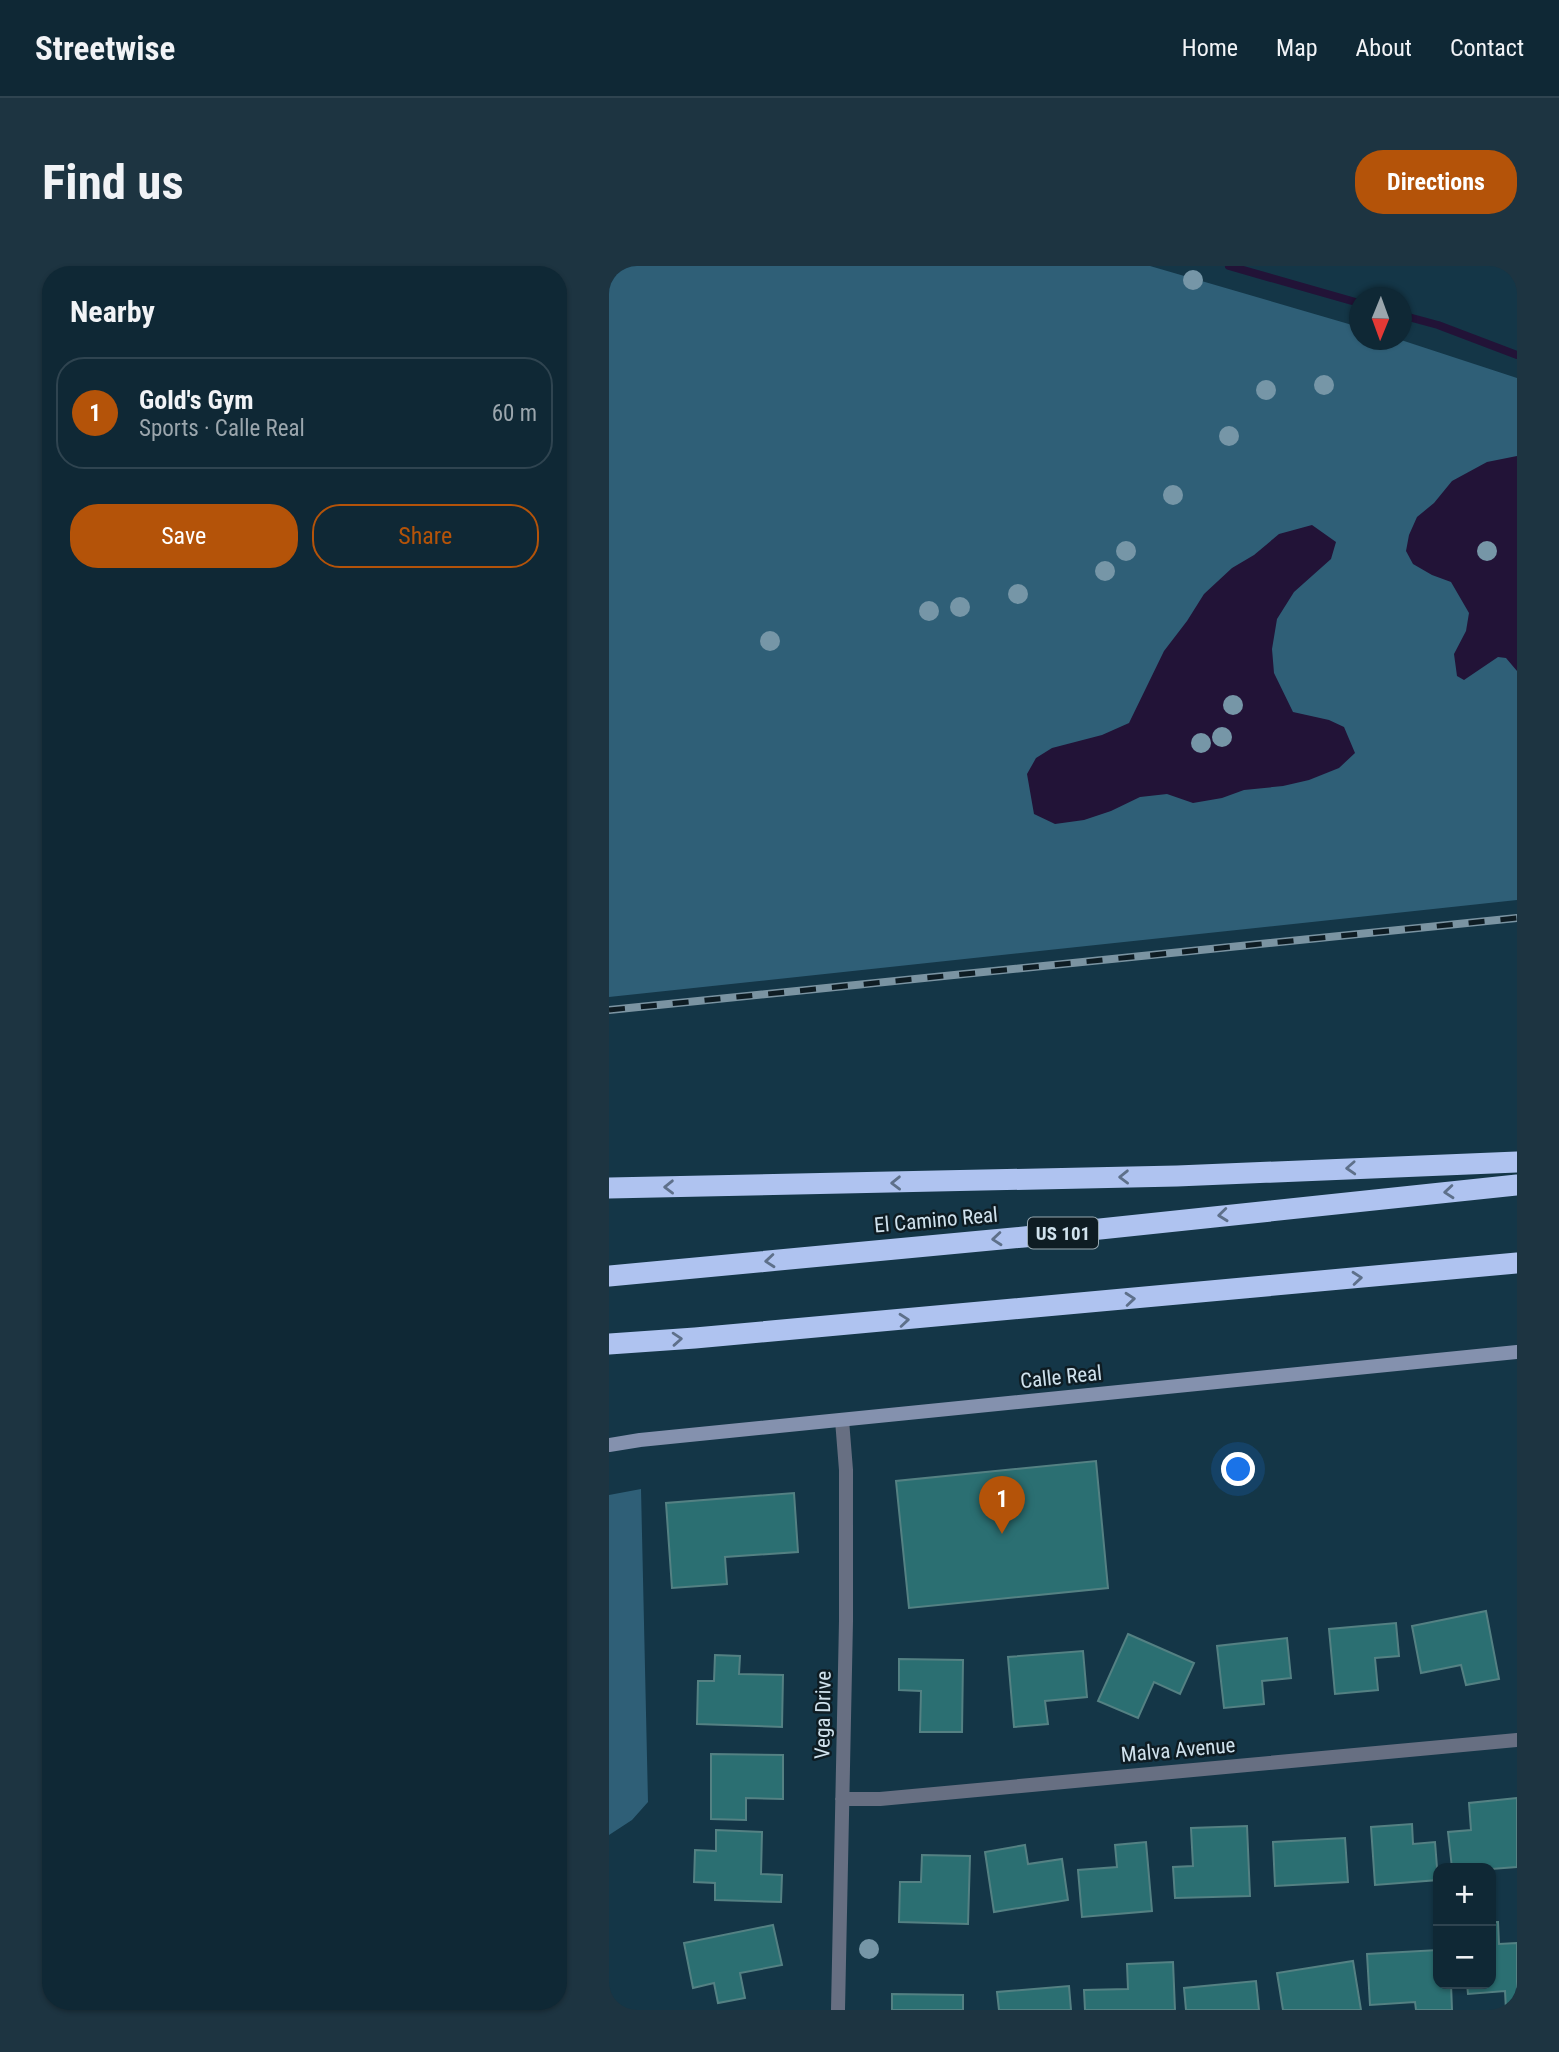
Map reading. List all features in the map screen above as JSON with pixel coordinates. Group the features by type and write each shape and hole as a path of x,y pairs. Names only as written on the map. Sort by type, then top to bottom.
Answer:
{"highway":[{"path":"609,1188 1177,1176 1517,1162"},
{"name":"El Camino Real","path":"609,1276 1024,1237 1517,1185"},
{"path":"609,1344 1517,1263"}],"main road":[{"name":"Calle Real","path":"609,1445 1517,1352"}],"street":[{"name":"Vega Drive","path":"838,2010 846,1621 846,1470 842,1420"},
{"name":"Malva Avenue","path":"842,1799 880,1799 1517,1740"}],"shaded area":[{"path":"609,266 1150,266 1349,324 1349,350 1412,350 1412,344 1517,378 1517,900 609,997"},
{"path":"1517,456 1517,671 1506,658 1498,657 1464,680 1457,676 1454,654 1466,631 1469,613 1451,582 1413,564 1406,551 1409,535 1417,517 1434,503 1452,481 1487,462"},
{"path":"1312,525 1336,542 1331,559 1294,592 1277,619 1272,649 1274,673 1293,712 1329,720 1344,727 1355,753 1339,768 1309,780 1244,790 1222,798 1193,803 1167,794 1140,797 1084,820 1055,824 1034,814 1027,774 1036,758 1052,748 1102,735 1129,723 1164,651 1204,594 1232,568 1254,555 1279,534"},
{"path":"641,1489 648,1802 632,1820 609,1835 609,1495"}],"building":[{"path":"1096,1461 1108,1588 909,1608 896,1481"},
{"path":"794,1493 798,1552 725,1557 727,1584 672,1588 666,1503"},
{"path":"1486,1611 1499,1679 1466,1685 1461,1665 1421,1673 1412,1626"},
{"path":"1396,1623 1399,1656 1375,1658 1378,1690 1335,1694 1329,1629"},
{"path":"1128,1634 1194,1663 1180,1694 1154,1682 1138,1718 1098,1701"},
{"path":"1287,1638 1291,1678 1262,1681 1264,1704 1224,1708 1217,1646"},
{"path":"1083,1651 1087,1697 1045,1701 1048,1724 1014,1727 1008,1657"},
{"path":"715,1655 740,1656 739,1674 783,1675 782,1727 697,1724 698,1681 714,1681"},
{"path":"899,1659 963,1660 962,1732 920,1732 921,1691 899,1690"},
{"path":"711,1754 783,1755 783,1799 746,1798 746,1820 711,1819"},
{"path":"1517,1798 1517,1867 1496,1869 1496,1863 1451,1863 1448,1832 1471,1830 1469,1803"},
{"path":"1412,1824 1413,1844 1435,1842 1437,1863 1433,1863 1433,1880 1375,1885 1371,1827"},
{"path":"1247,1826 1250,1896 1175,1898 1173,1867 1193,1866 1191,1828"},
{"path":"716,1830 762,1832 761,1874 782,1875 781,1902 715,1900 715,1883 694,1882 695,1850 716,1851"},
{"path":"1345,1838 1348,1882 1275,1886 1273,1842"},
{"path":"1146,1842 1152,1911 1082,1917 1078,1870 1117,1867 1115,1845"},
{"path":"1025,1845 1028,1864 1062,1859 1068,1900 994,1912 985,1852"},
{"path":"922,1855 970,1856 968,1924 899,1922 900,1882 921,1882"},
{"path":"1498,1922 1499,1944 1517,1943 1517,2010 1506,2010 1505,1991 1468,1994 1468,1989 1496,1989"},
{"path":"773,1925 782,1965 740,1973 745,1998 718,2003 714,1983 693,1988 684,1943"},
{"path":"1433,1950 1433,1989 1451,1989 1452,2010 1416,2010 1415,2002 1370,2005 1367,1954"},
{"path":"1353,1961 1361,2010 1283,2010 1277,1973"},
{"path":"1173,1962 1175,2010 1085,2010 1084,1990 1128,1989 1127,1964"},
{"path":"1256,1981 1259,2010 1186,2010 1184,1988"},
{"path":"1069,1986 1071,2010 999,2010 997,1992"},
{"path":"892,1994 963,1995 963,2010 892,2010"}],"waterway":[{"path":"1229,266 1349,300"},
{"path":"1412,318 1517,355"}],"railway":[{"path":"609,1010 1517,918"}],"place":[{"name":"Gold's Gym","path":"1002,1534"}]}
